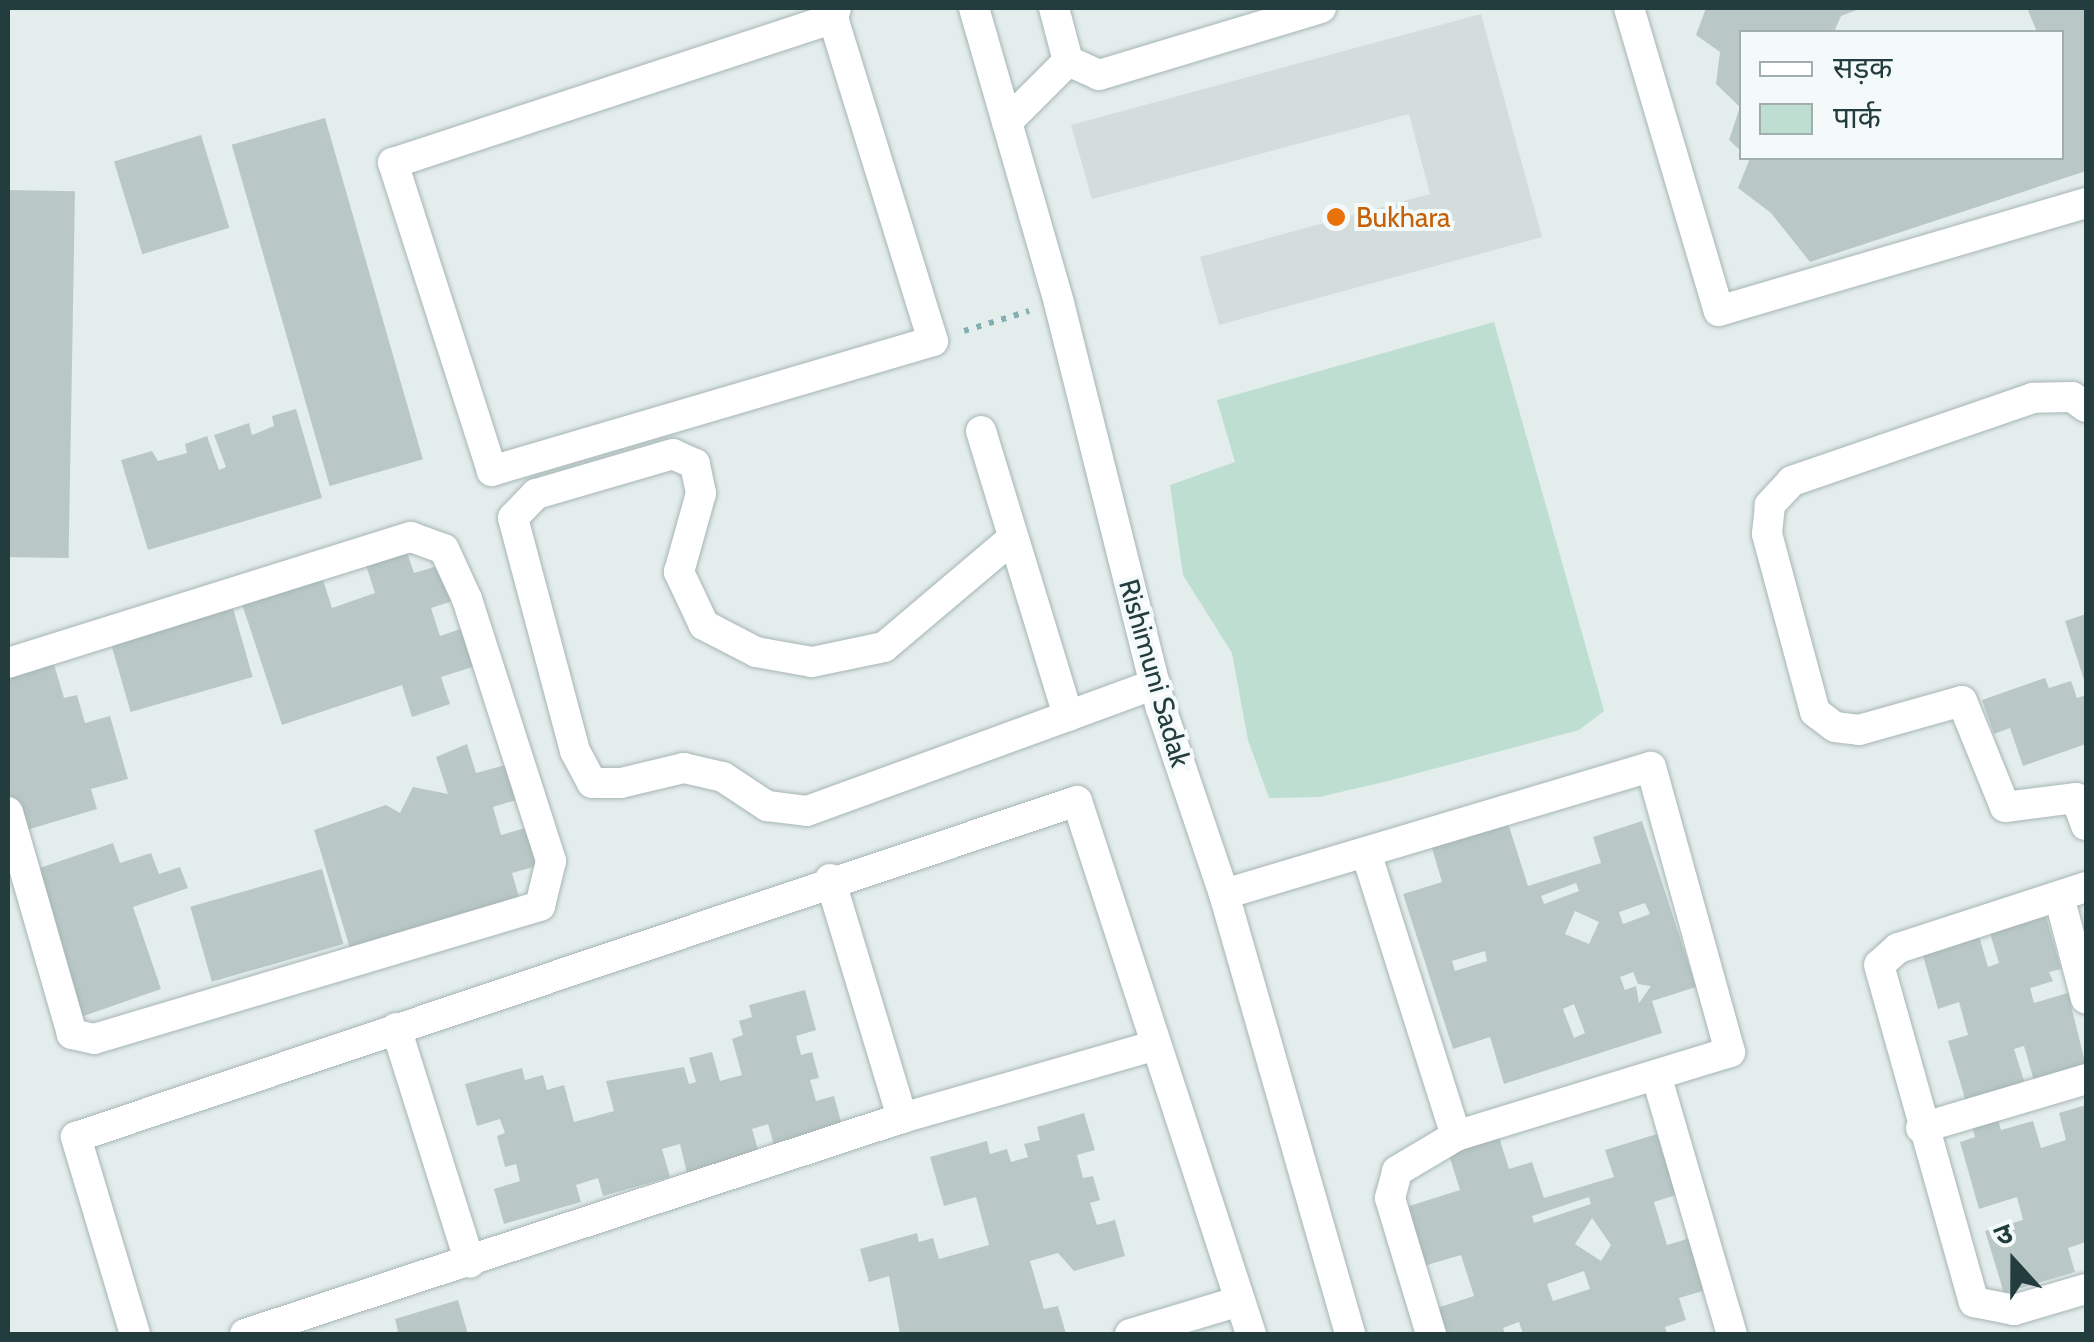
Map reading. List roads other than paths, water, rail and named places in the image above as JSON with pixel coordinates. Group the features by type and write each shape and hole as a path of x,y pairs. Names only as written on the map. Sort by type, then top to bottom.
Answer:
{"street":[{"name":"Rishimuni Sadak","path":"974,8 1155,684 1224,894 1350,1334"},
{"path":"1054,8 1068,61"},
{"path":"1068,61 1099,74 1321,8"},
{"path":"1628,8 1719,311 2086,202"},
{"path":"834,13 934,341 492,471 394,163 834,13"},
{"path":"1007,122 1068,61"},
{"path":"2086,407 2072,397 2033,398 1792,482 1770,505 1767,534 1815,712 1835,727 1858,730 1962,702 2005,808 2076,798 2086,825"},
{"path":"981,431 1068,716"},
{"path":"1014,538 884,647 812,662 756,652 704,626 679,572 701,492 695,464 674,454 536,494 513,518 575,751 592,783 621,783 684,768 723,776 766,806 807,810 1155,684"},
{"path":"8,663 411,537 428,543 444,549 467,599 551,862 540,906 94,1039 72,1034 8,812"},
{"path":"1224,894 1651,767 1730,1052 1658,1078 1456,1136 1397,1170 1390,1198 1431,1334"},
{"path":"134,1334 76,1136 830,880 1077,801 1250,1334"},
{"path":"1366,852 1456,1136"},
{"path":"830,880 902,1118"},
{"path":"2086,999 2073,892 1898,948 1879,964 1921,1128 1974,1302 2014,1310 2086,1288"},
{"path":"396,1028 470,1262"},
{"path":"245,1334 902,1118 1156,1046"},
{"path":"1658,1078 1732,1334"},
{"path":"1921,1128 2086,1079"},
{"path":"1130,1334 1240,1302"}],"place":[{"name":"Bukhara","path":"1336,217"}]}
